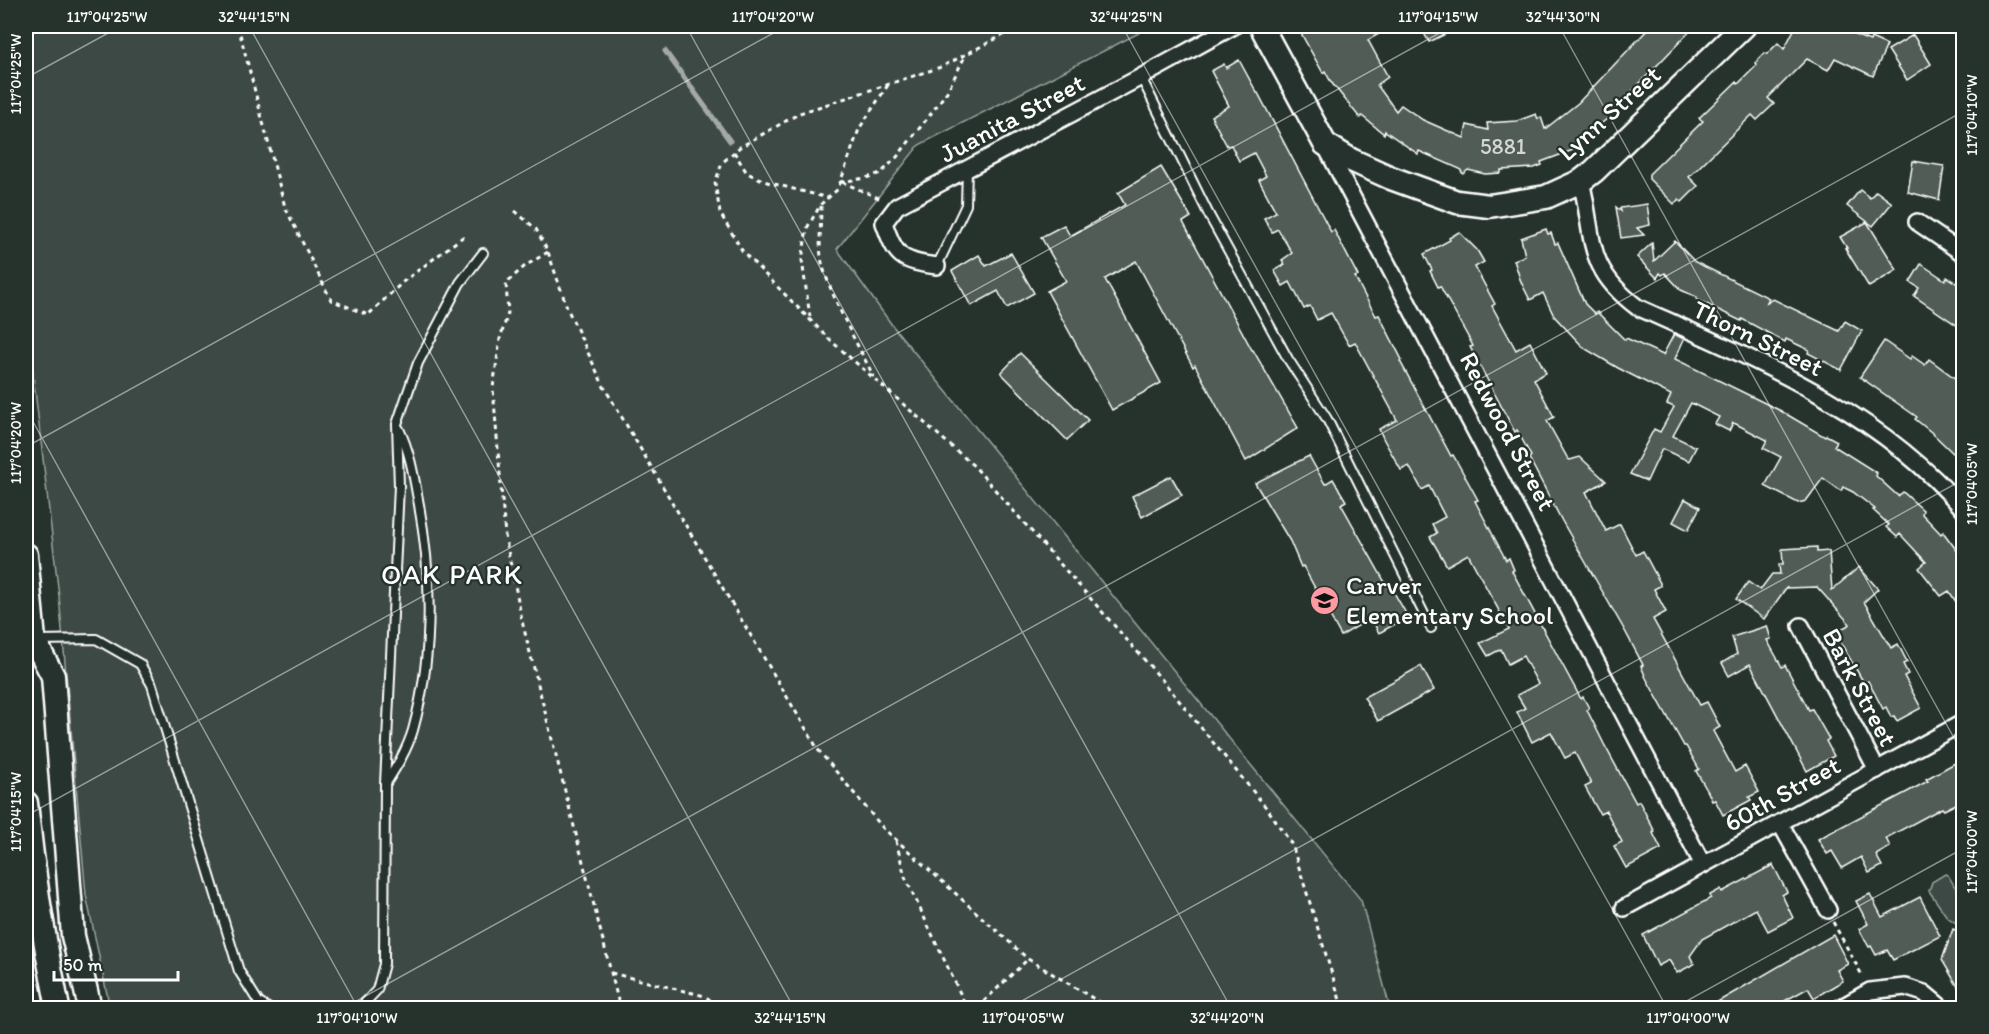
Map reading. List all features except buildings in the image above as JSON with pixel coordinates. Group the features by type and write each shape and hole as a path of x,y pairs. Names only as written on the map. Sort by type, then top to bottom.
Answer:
{"main road":[{"name":"Redwood Street","path":"1261,26 1324,144"},
{"name":"Lynn Street","path":"1324,144 1351,160 1391,178 1457,202 1489,206 1546,197 1581,181 1594,171 1744,26"},
{"path":"26,555 28,646 53,676 73,936 90,1008"},
{"path":"26,803 32,862 58,1008"}],"street":[{"name":"Juanita Street","path":"897,206 1234,26"},
{"name":"Redwood Street","path":"1324,144 1703,865"},
{"name":"Thorn Street","path":"1581,181 1587,208 1589,235 1598,261 1605,274 1625,298 1638,307 1764,364 1866,422 1930,475 1964,510"},
{"path":"897,206 884,223 894,250 914,263 937,266"},
{"path":"1917,222 1964,254"},
{"name":"Bark Street","path":"1801,626 1877,770"},
{"name":"60th Street","path":"1624,908 1964,722"},
{"path":"1780,823 1828,910"},
{"path":"1840,1008 1870,991 1905,987 1924,993 1942,1008"}],"lane":[{"path":"1141,77 1221,237 1287,359 1326,420 1431,628"},
{"path":"937,266 966,205 967,169"},
{"path":"360,1008 377,990 384,964 385,784 399,486 397,424 418,363 460,283 483,253"},
{"path":"385,784 402,759 413,730 424,672 429,593 423,521 409,451 397,424"},
{"path":"28,646 96,639 140,664 152,685 239,971 259,1003 268,1008"}],"path":[{"path":"238,26 285,207 331,300 368,315 404,281 464,236"},
{"path":"1021,26 941,67 800,113 767,130 722,163 715,183 720,213 743,252 830,340 975,467 1163,681 1269,811 1292,845 1340,1000 1340,1008"},
{"path":"840,182 881,173 897,157 948,90 966,54"},
{"path":"810,319 802,260 807,228 821,204 838,189 860,129 889,84"},
{"path":"734,152 747,173 767,182 828,198"},
{"path":"840,182 897,206"},
{"path":"821,204 823,265 846,322 874,379"},
{"path":"515,211 536,229 548,252 568,310 610,397 819,751 883,828 1028,958 1109,1008"},
{"path":"548,252 525,266 506,283 508,313 500,339 493,388 505,536 523,625 620,1008"},
{"path":"896,839 905,877 967,1008"},
{"path":"1828,910 1870,991"},
{"path":"977,1008 1028,958"},
{"path":"611,973 705,996 720,1008"}],"shaded area":[{"path":"26,26 1135,26 1139,33 919,145 837,249 892,325 1361,900 1390,1008 110,1008 86,895 59,596 26,313"},
{"path":"1945,874 1948,875 1963,901 1963,922 1959,925 1947,917 1929,891 1932,882"}],"waterway":[{"path":"665,51 730,141"}],"place":[{"name":"Carver Elementary School","path":"1325,600"}],"district":[{"name":"OAK PARK","path":"452,574"}]}
